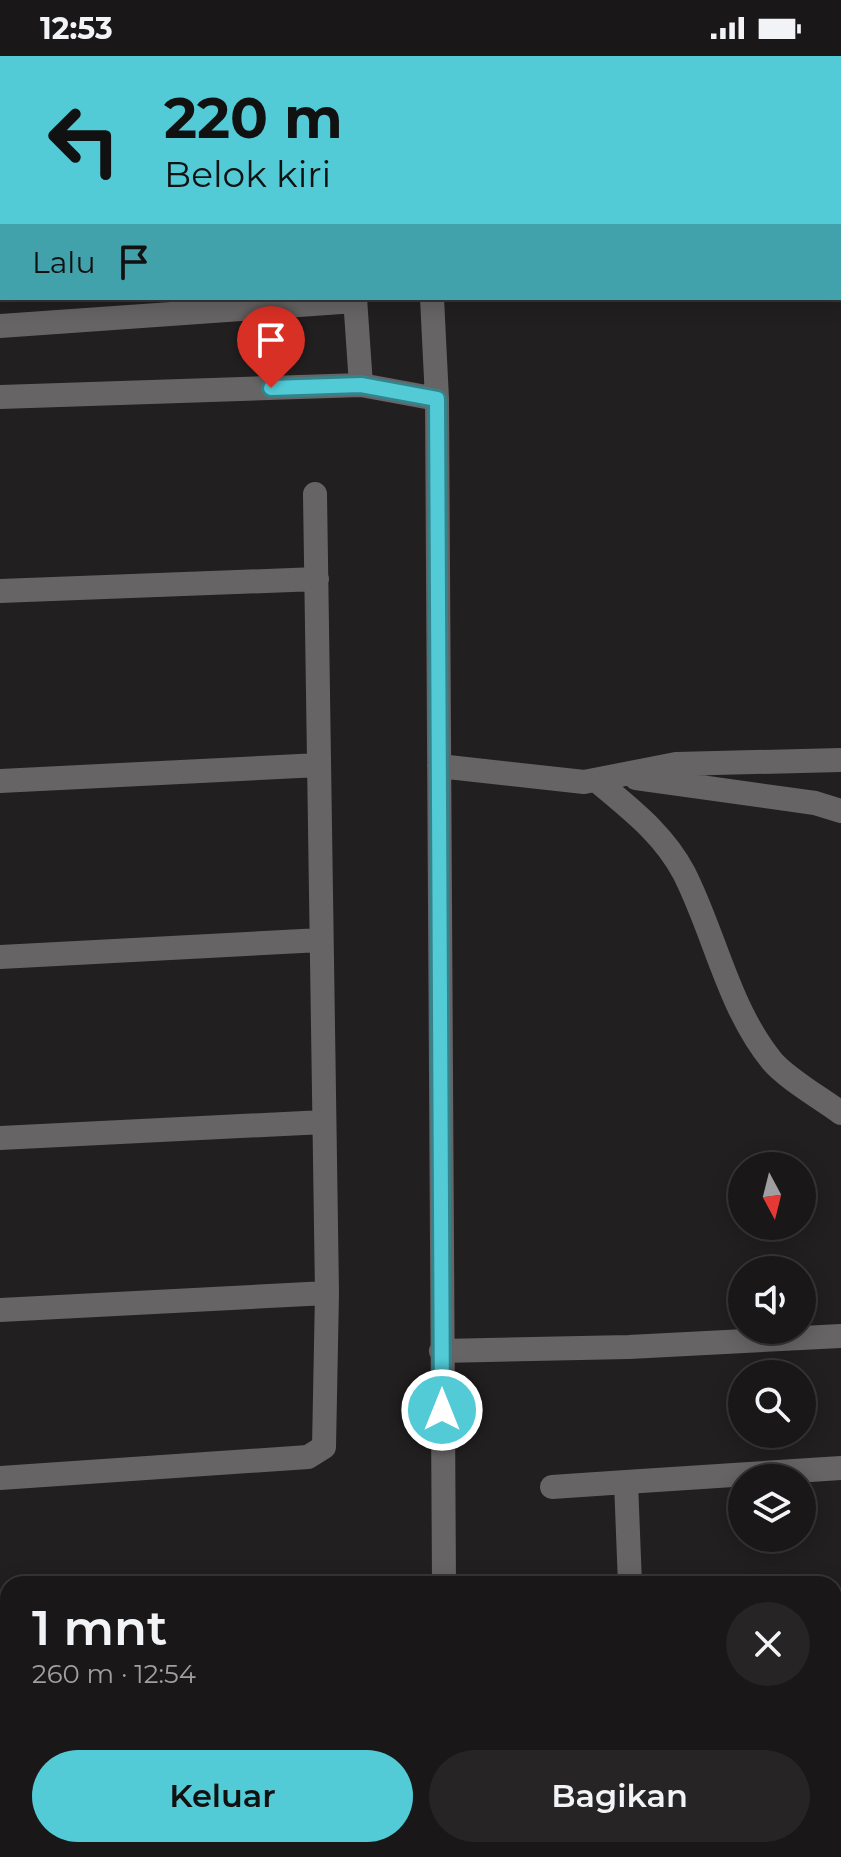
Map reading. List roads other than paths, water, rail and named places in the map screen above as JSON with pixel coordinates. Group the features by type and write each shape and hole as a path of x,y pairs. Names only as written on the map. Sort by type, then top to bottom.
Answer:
{"street":[{"path":"0,326 342,300"},
{"path":"355,300 361,385"},
{"path":"432,300 437,399 444,1576"},
{"path":"0,397 361,385 437,399"},
{"path":"0,1478 308,1457 320,1452 326,1439 327,1293 315,494"},
{"path":"0,591 317,579"},
{"path":"439,766 584,782 676,764 841,760"},
{"path":"0,781 319,765"},
{"path":"607,778 815,803 841,811"},
{"path":"607,778 656,831 683,871 738,1005 773,1063 841,1113"},
{"path":"0,957 321,940"},
{"path":"0,1138 324,1122"},
{"path":"0,1310 327,1293"},
{"path":"441,1351 614,1347 841,1336"},
{"path":"552,1487 841,1468"},
{"path":"626,1482 630,1576"}]}
